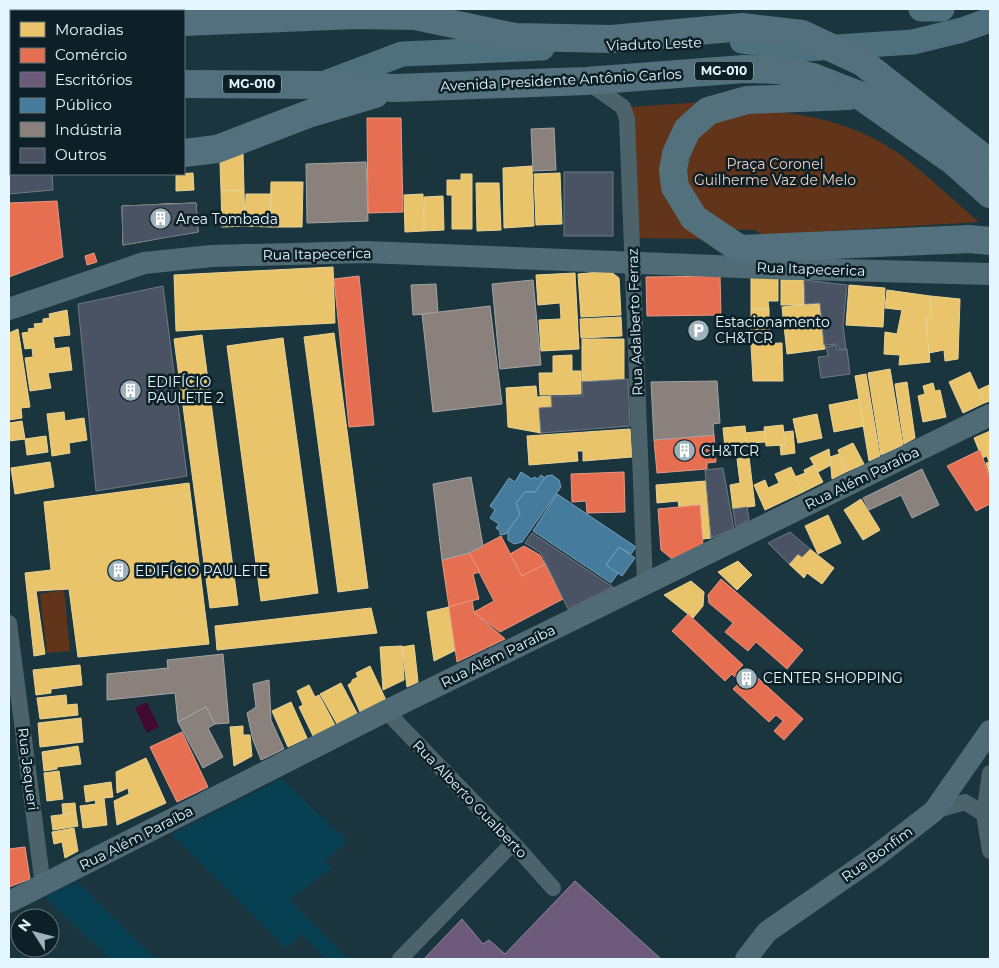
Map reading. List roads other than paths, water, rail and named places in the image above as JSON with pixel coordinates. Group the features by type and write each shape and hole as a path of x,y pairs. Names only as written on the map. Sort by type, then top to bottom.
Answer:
{"highway":[{"path":"185,22 356,15 415,16 515,37 612,39 742,28 802,34 862,62 990,163"},
{"path":"805,49 869,66 899,80 990,144"},
{"name":"Avenida Presidente Antônio Carlos","path":"185,84 320,85 396,88 586,81 744,70 778,70 813,77 859,96 953,161 990,194"},
{"path":"185,153 217,149 311,113 396,88"},
{"path":"859,96 747,100 708,111 687,130 676,154 673,170 675,187 694,218 740,249 970,239 990,241"}],"main road":[{"path":"921,9 942,9"},
{"name":"Viaduto Leste","path":"320,85 402,54 746,40 805,49 914,42 962,30 990,20"}],"street":[{"name":"Rua Adalberto Ferraz","path":"586,81 623,107 627,118 645,584"},
{"name":"Rua Itapecerica","path":"632,262 653,256 740,249"},
{"name":"Rua Itapecerica","path":"9,309 144,263 212,256 366,252 990,274"},
{"name":"Rua Além Paraíba","path":"9,902 386,711 990,415"},
{"name":"Rua Jequeri","path":"9,623 42,886"},
{"name":"Rua Alberto Gualberto","path":"386,711 513,843 553,888"},
{"name":"Rua Bonfim","path":"746,959 767,932 876,856 934,811 990,730"},
{"path":"990,773 984,814 990,851"},
{"path":"934,811 965,802 984,814"},
{"path":"400,959 513,843"}],"place":[{"name":"Area Tombada","path":"160,219"},
{"name":"Estacionamento CH&TCR","path":"699,330"},
{"name":"EDIFÍCIO PAULETE 2","path":"131,390"},
{"name":"CH&TCR","path":"685,451"},
{"name":"EDIFÍCIO PAULETE","path":"119,571"},
{"name":"CENTER SHOPPING","path":"747,678"}],"park label":[{"name":"Praça Coronel Guilherme Vaz de Melo","path":"775,172"}]}
